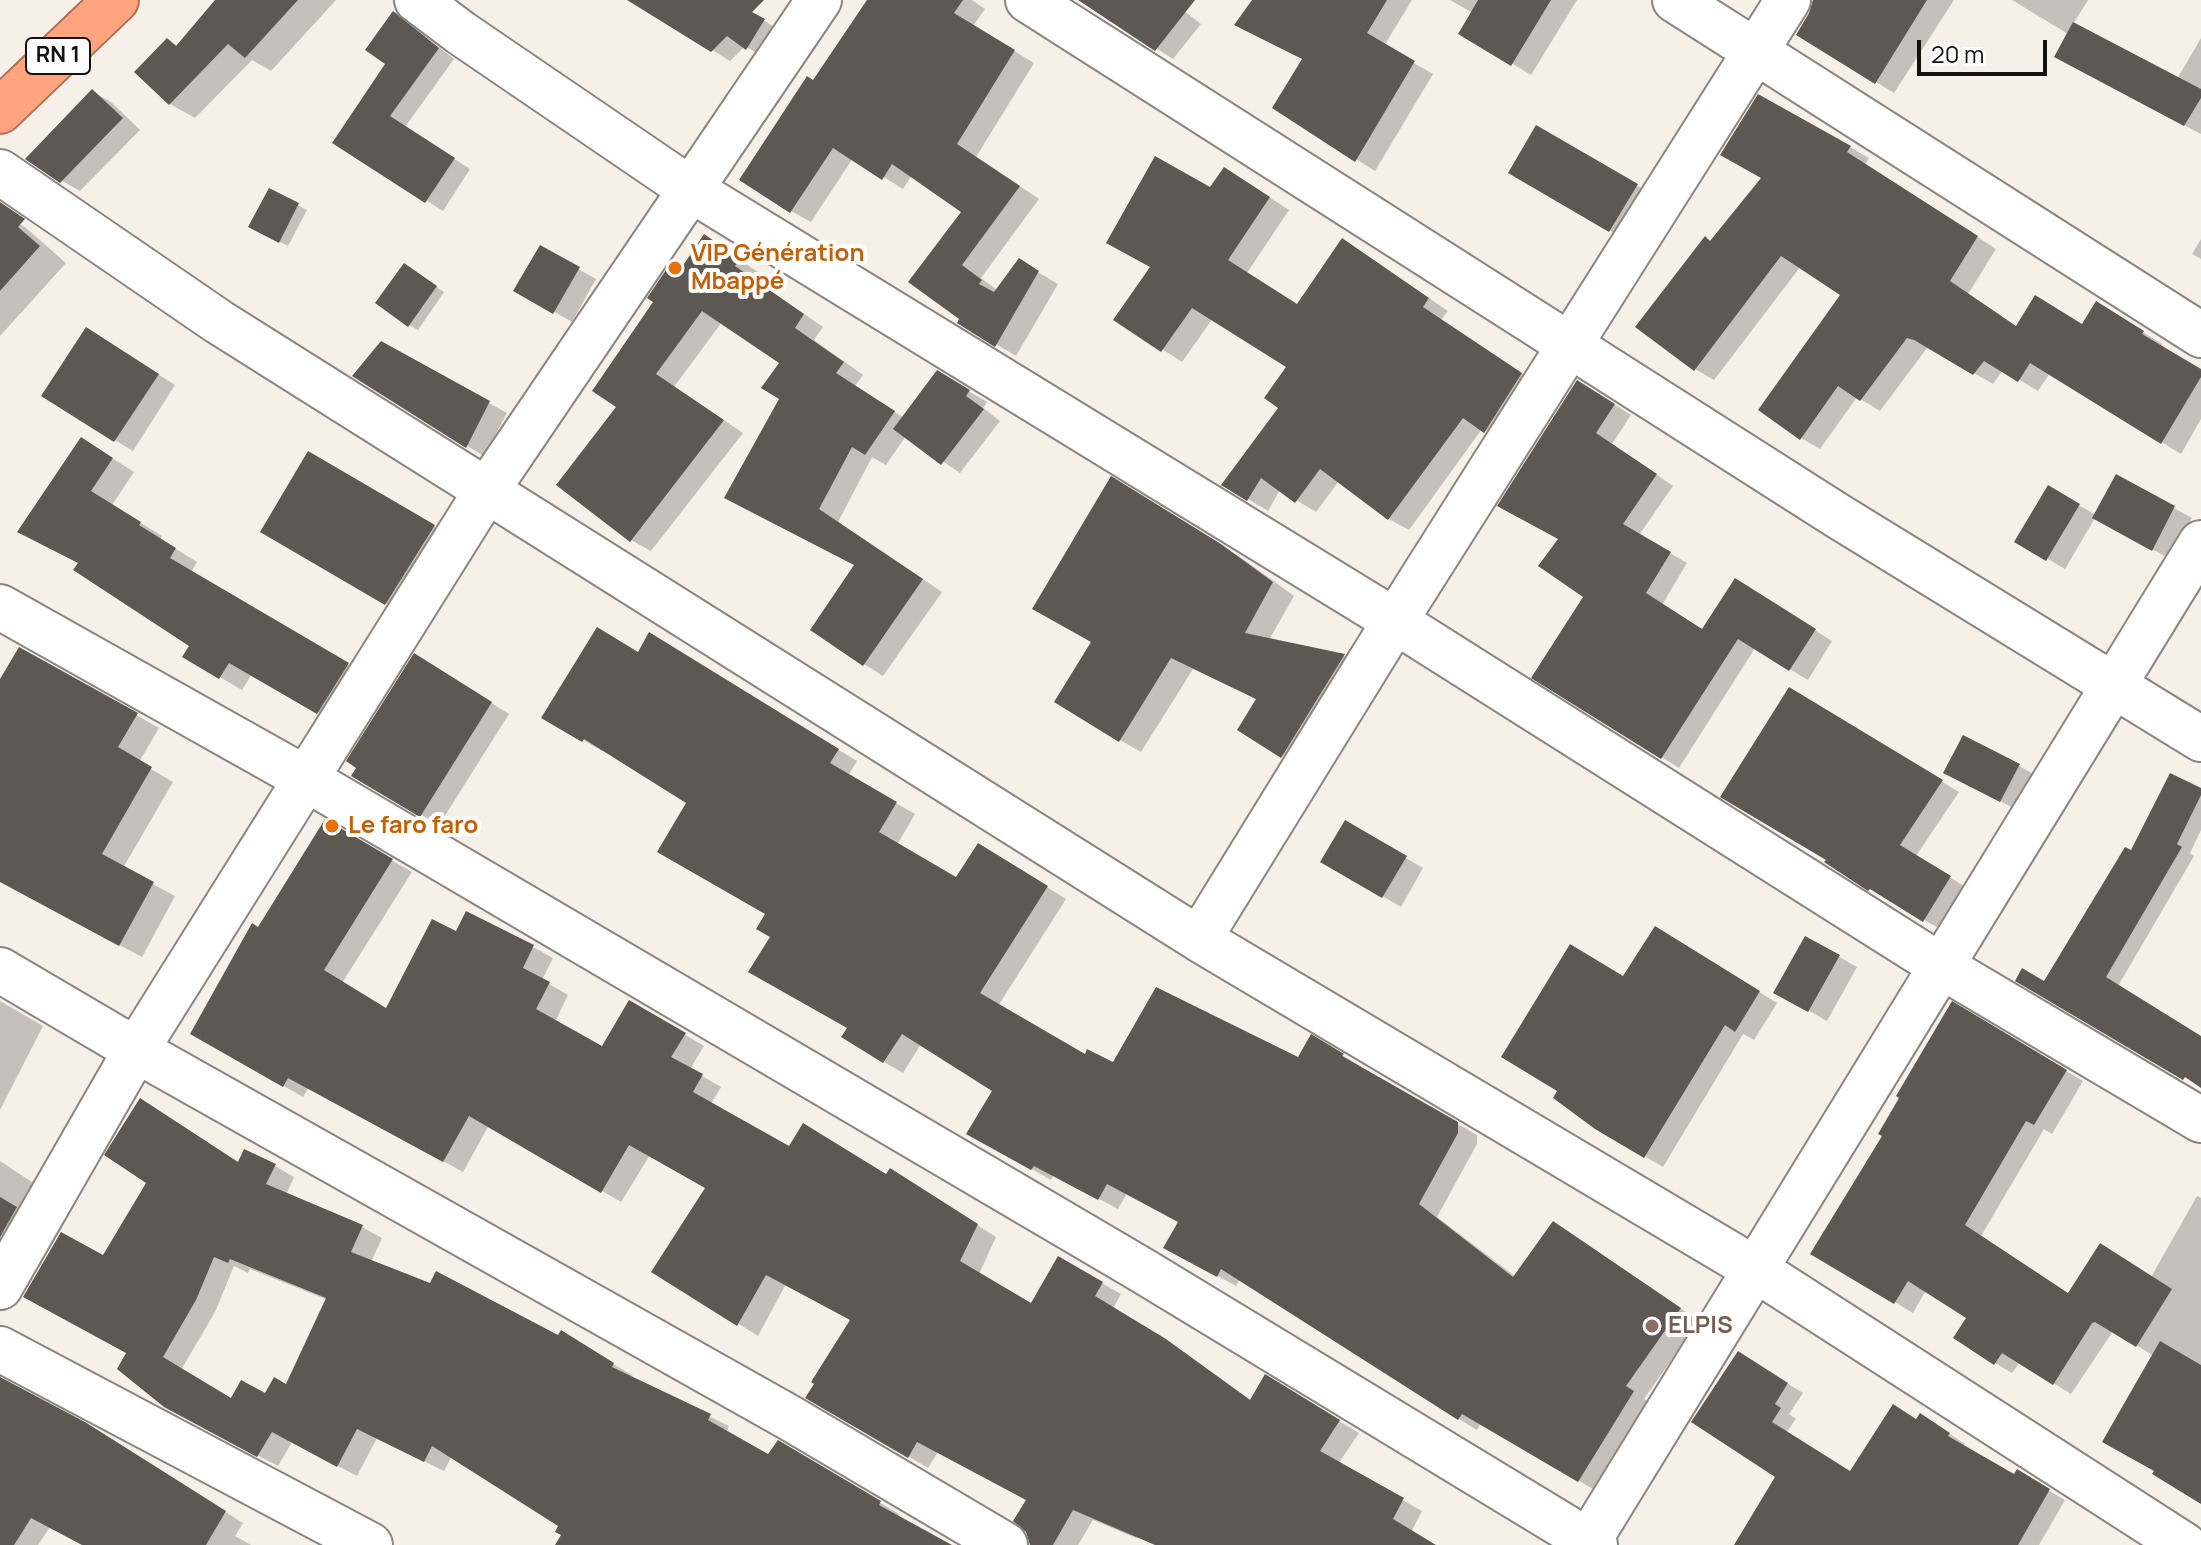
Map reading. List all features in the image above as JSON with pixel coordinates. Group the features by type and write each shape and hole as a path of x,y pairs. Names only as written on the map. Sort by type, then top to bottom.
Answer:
{"highway":[{"name":"RN 1","path":"0,111 116,0"}],"street":[{"path":"417,0 690,189 1395,621 1941,966 2201,1120"},
{"path":"0,1287 136,1050 487,490 819,0"},
{"path":"1028,0 1838,516 2201,739"},
{"path":"1675,0 2201,335"},
{"path":"1199,939 1395,621 1788,0"},
{"path":"0,172 219,322 1199,939 1755,1269 2184,1545"},
{"path":"0,607 308,780 1140,1269 1589,1544 2201,543"},
{"path":"0,970 136,1050 790,1418 1005,1545"},
{"path":"0,1349 370,1545"}],"building":[{"path":"215,0 298,0 245,58 228,44 169,105 134,72 167,38 176,46"},
{"path":"627,0 764,0 752,12 765,19 746,50 727,36 711,52"},
{"path":"867,0 963,0 954,13 1015,50 957,144 1020,186 962,265 982,280 979,284 994,292 1019,258 1039,271 995,347 957,323 959,319 908,282 961,212 892,164 882,180 833,148 790,213 739,180 807,76 813,80"},
{"path":"1078,0 1195,0 1155,51"},
{"path":"1252,0 1387,0 1367,33 1415,61 1355,162 1272,108 1302,59 1234,25"},
{"path":"1478,0 1551,0 1511,66 1458,34"},
{"path":"1813,0 1927,0 1875,84 1796,35"},
{"path":"393,11 439,48 390,116 455,158 425,203 332,143 385,64 365,50"},
{"path":"2073,22 2201,89 2201,98 2184,126 2054,57"},
{"path":"92,89 123,118 60,183 25,159"},
{"path":"1758,94 1851,146 1847,152 1978,236 1950,281 2016,326 2035,295 2082,324 2096,301 2144,331 2142,334 2201,369 2201,377 2161,444 2030,363 2018,382 1984,361 1973,375 1907,338 1860,401 1838,386 1800,440 1758,410 1840,295 1781,256 1694,371 1635,327 1705,236 1710,241 1761,178 1720,155"},
{"path":"1536,125 1638,184 1609,232 1508,173"},
{"path":"1155,156 1210,187 1224,167 1270,197 1228,260 1297,304 1342,238 1429,298 1423,307 1522,373 1484,433 1463,418 1388,520 1320,469 1295,503 1261,478 1247,501 1221,485 1278,408 1264,398 1286,367 1192,308 1161,352 1113,320 1150,267 1106,243"},
{"path":"269,188 299,203 279,243 248,227"},
{"path":"0,202 25,219 18,227 40,246 0,291"},
{"path":"704,234 740,259 735,266 804,314 795,328 844,362 836,373 895,411 865,455 852,447 819,509 923,579 863,666 810,630 854,565 724,498 779,399 761,388 779,363 702,311 656,374 724,420 630,542 556,485 616,407 592,391 653,302 647,298 668,267 678,273"},
{"path":"540,245 580,267 553,314 513,291"},
{"path":"404,263 437,286 408,327 375,303"},
{"path":"86,327 159,374 114,442 41,396"},
{"path":"381,341 490,401 466,448 352,376"},
{"path":"937,370 970,390 966,396 984,409 941,465 893,429"},
{"path":"1577,380 1615,404 1596,433 1657,474 1623,524 1671,552 1646,593 1702,629 1735,578 1816,629 1789,671 1738,639 1661,759 1531,678 1583,597 1538,566 1558,539 1497,506"},
{"path":"81,437 113,458 91,491 176,548 170,558 349,663 317,714 229,663 219,679 182,657 189,646 73,570 78,563 17,532"},
{"path":"308,451 435,525 385,605 260,532"},
{"path":"2116,474 2175,506 2152,551 2092,518"},
{"path":"1111,476 1221,544 1273,582 1245,633 1345,654 1281,758 1237,730 1256,699 1171,658 1119,742 1054,702 1091,642 1032,609"},
{"path":"2048,485 2080,504 2046,561 2014,542"},
{"path":"597,627 638,652 649,632 839,749 830,763 897,802 879,832 956,877 978,843 1048,886 980,993 1085,1054 1087,1049 1113,1062 1156,987 1298,1057 1311,1034 1344,1054 1342,1056 1458,1122 1458,1133 1419,1204 1513,1277 1553,1221 1681,1308 1626,1386 1634,1391 1578,1482 1462,1414 1458,1420 1221,1269 1217,1277 1163,1248 1178,1222 1107,1184 1098,1200 1034,1166 1031,1170 966,1134 992,1091 902,1034 883,1063 841,1037 847,1028 748,972 770,937 756,929 765,914 657,852 686,803 584,739 582,742 541,718"},
{"path":"19,647 138,713 118,747 152,767 102,854 154,882 119,946 0,882 0,679"},
{"path":"414,653 492,702 420,817 351,776 356,768 346,761"},
{"path":"1789,687 1943,780 1900,845 1951,876 1923,922 1870,889 1868,891 1824,862 1826,860 1720,797"},
{"path":"1963,735 2020,764 2000,802 1943,773"},
{"path":"2170,773 2201,788 2201,795 2177,844 2182,847 2106,977 2201,1036 2201,1088 2015,981 2022,968 2044,981 2125,847 2131,850"},
{"path":"325,819 393,859 324,970 386,1008 432,919 456,931 466,911 534,945 523,968 550,982 536,1009 602,1046 629,1000 686,1033 671,1057 703,1074 693,1092 789,1146 803,1123 886,1174 890,1168 978,1224 960,1261 1031,1303 1058,1256 1103,1282 1095,1296 1166,1339 1250,1400 1265,1374 1340,1420 1320,1451 1404,1498 1393,1519 1436,1545 1155,1545 1073,1510 1053,1545 1030,1545 1026,1532 1013,1521 1026,1500 917,1442 908,1458 805,1398 814,1384 811,1382 850,1320 766,1275 737,1326 651,1272 705,1188 629,1145 601,1193 469,1116 443,1162 288,1078 283,1087 190,1034 252,923 258,927"},
{"path":"1345,820 1407,856 1382,898 1320,862"},
{"path":"1655,926 1760,991 1735,1032 1725,1025 1644,1158 1595,1129 1553,1098 1557,1091 1501,1057 1570,944 1623,976"},
{"path":"1805,936 1840,955 1808,1012 1773,993"},
{"path":"1952,1001 2067,1070 2034,1125 2026,1121 1965,1225 2068,1293 2100,1243 2172,1289 2136,1347 2092,1323 2053,1385 2002,1353 1994,1365 1953,1338 1966,1318 1908,1281 1894,1304 1810,1254 1882,1136 1878,1134 1899,1098 1896,1096"},
{"path":"140,1098 238,1162 244,1149 276,1164 266,1184 363,1225 351,1252 430,1283 436,1271 558,1335 561,1330 614,1363 612,1367 711,1414 708,1420 768,1454 778,1440 881,1501 879,1505 952,1545 555,1545 561,1535 555,1532 558,1526 432,1446 424,1462 357,1429 337,1467 272,1432 257,1457 164,1407 117,1369 126,1353 23,1297 61,1232 103,1255 146,1183 104,1155","holes":["214,1257 228,1263 230,1259 326,1298 286,1384 274,1377 265,1393 241,1380 231,1398 163,1357 196,1300"]},
{"path":"0,1197 17,1207 0,1237"},
{"path":"2160,1341 2201,1365 2201,1504 2152,1474 2154,1471 2102,1442"},
{"path":"1738,1351 1788,1383 1775,1404 1781,1408 1772,1422 1850,1471 1893,1404 1916,1419 1920,1413 1950,1433 1948,1436 2014,1474 2017,1469 2050,1489 2018,1545 1734,1545 1775,1477 1691,1422"},
{"path":"0,1377 85,1422 226,1511 206,1545 82,1545 31,1518 14,1545 0,1545"}],"place":[{"name":"VIP Génération Mbappé","path":"675,268"},
{"name":"Le faro faro","path":"332,826"},
{"name":"ELPIS","path":"1652,1326"}]}
